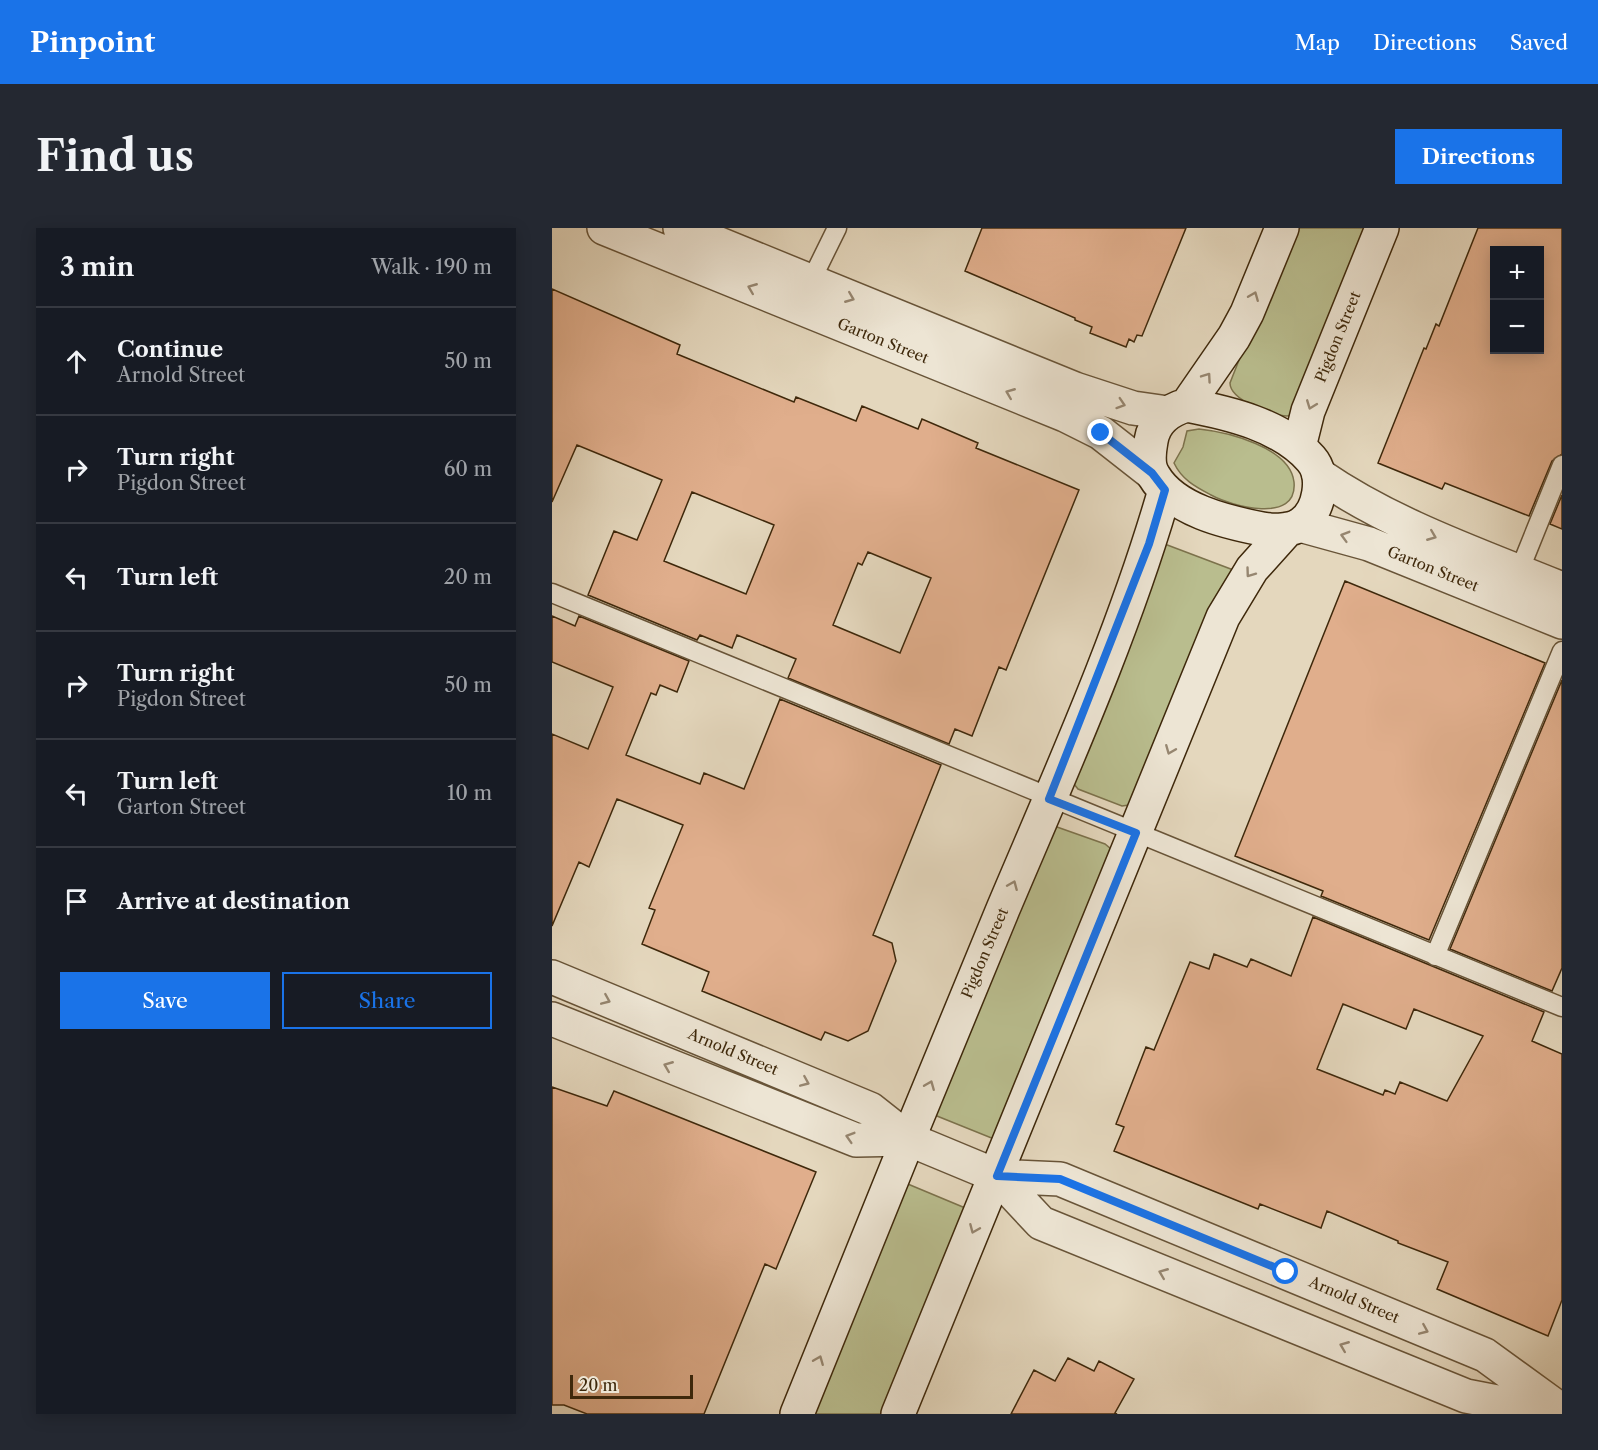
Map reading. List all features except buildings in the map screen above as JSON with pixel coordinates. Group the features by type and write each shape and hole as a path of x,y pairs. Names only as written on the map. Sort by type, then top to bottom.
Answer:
{"street":[{"name":"Garton Street","path":"604,228 805,294 1133,408 1178,409"},
{"name":"Garton Street","path":"680,228 805,294 1101,433 1158,481"},
{"name":"Pigdon Street","path":"797,1414 1049,799 1149,544 1158,481 1149,456 1152,433 1178,409 1234,337 1282,228"},
{"name":"Pigdon Street","path":"1299,447 1308,411 1382,228"},
{"path":"898,1414 997,1176 1223,617 1252,569 1316,504 1319,475 1313,461 1299,447 1275,433 1234,416 1178,409"},
{"name":"Garton Street","path":"1319,475 1378,512 1513,585 1562,622"},
{"path":"1158,481 1209,515 1268,530 1294,527"},
{"name":"Garton Street","path":"1294,527 1369,544 1513,585 1562,589"},
{"name":"Arnold Street","path":"552,977 870,1109 908,1139 997,1176 1060,1179 1485,1355 1561,1413"},
{"name":"Arnold Street","path":"552,1019 856,1140 908,1139"},
{"name":"Arnold Street","path":"997,1176 1041,1223 1466,1396 1561,1413"}],"lane":[{"path":"805,294 837,228"},
{"path":"1513,585 1562,465"},
{"path":"552,593 1049,799 1562,1007"},
{"path":"1435,956 1562,651"}],"green space":[{"path":"1291,228 1372,228 1292,415 1287,416 1262,410 1244,401 1232,389 1230,383"},
{"path":"1199,429 1240,438 1270,451 1281,459 1290,470 1294,482 1292,495 1286,504 1262,509 1233,504 1205,492 1190,482 1174,463 1183,447 1187,431"},
{"path":"1162,543 1236,571 1129,805 1122,806 1078,789 1074,784"},
{"path":"1057,827 1105,844 1111,849 994,1139 932,1114 1051,828"},
{"path":"903,1182 970,1210 886,1414 808,1414"}],"route":[{"path":"1101,433 1152,473 1165,490 1149,544 1049,799 1136,833 997,1176 1060,1179 1286,1272"}]}
